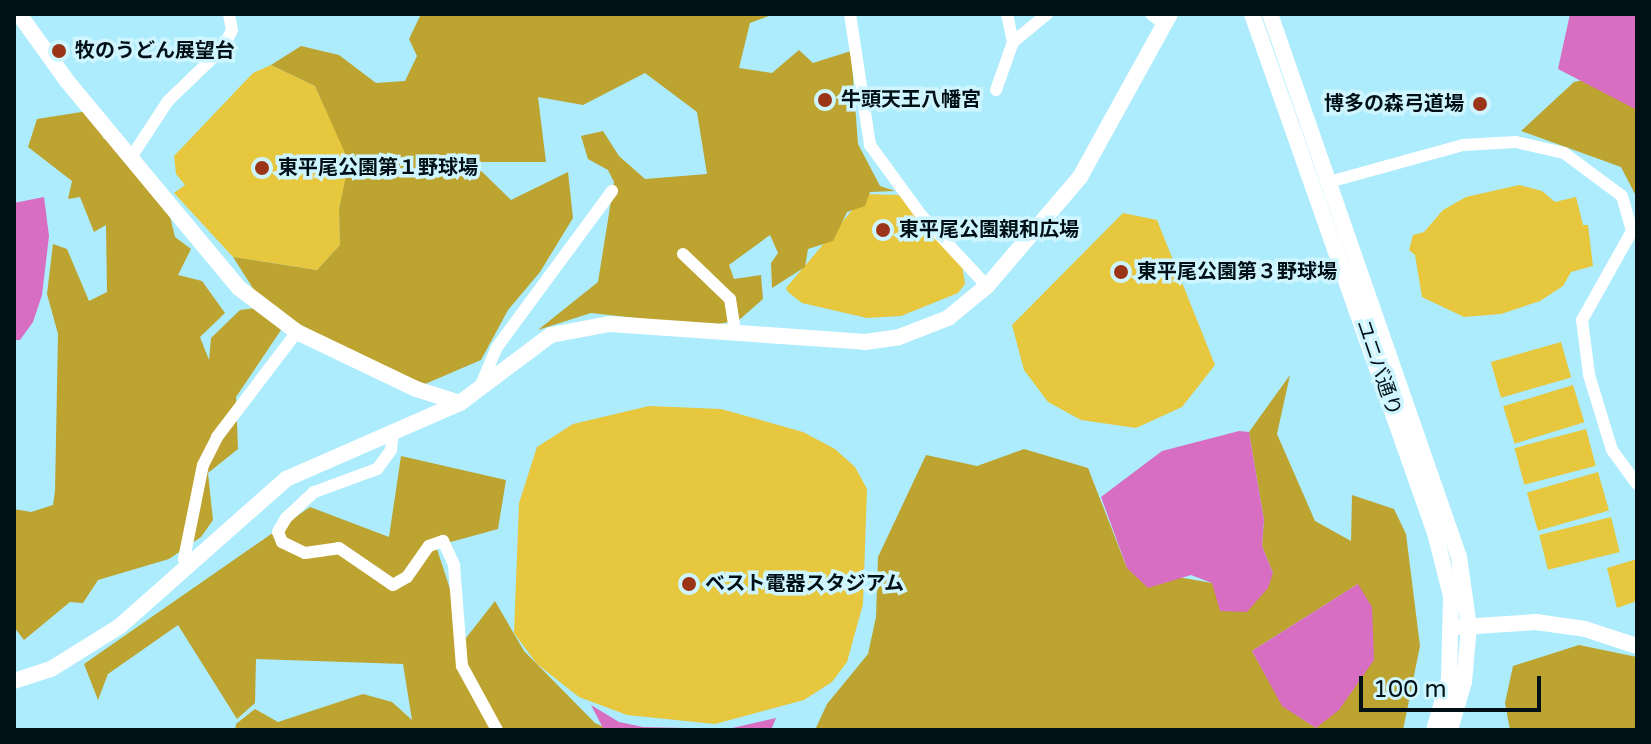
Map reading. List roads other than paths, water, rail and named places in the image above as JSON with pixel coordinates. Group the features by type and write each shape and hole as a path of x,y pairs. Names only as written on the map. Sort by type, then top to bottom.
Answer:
{"street":[{"path":"19,14 130,159 225,275 297,332 416,389 460,403"},
{"path":"130,159 168,101 222,49 232,30 229,14"},
{"path":"850,14 870,145 921,215 987,286"},
{"path":"1007,14 1013,42"},
{"path":"996,90 1013,42 1047,14"},
{"name":"ユニバ通り","path":"1252,14 1435,533 1461,627 1434,730"},
{"name":"ユニバ通り","path":"1270,14 1459,557 1464,682 1450,730"},
{"path":"14,681 51,669 94,644 153,601 286,479 460,403 551,335 587,325 885,341 948,318 987,286 1080,177 1162,17"},
{"path":"1329,182 1463,145 1516,142 1564,153 1622,196 1632,231 1590,298 1582,320 1589,375 1612,450 1637,484"},
{"path":"480,387 497,347 612,191"},
{"path":"683,254 730,299 736,335"},
{"path":"190,565 184,559 203,465 217,437 297,332"},
{"path":"393,431 391,450 377,469 314,492 286,518 278,532 282,542 305,553 339,548 393,585 407,577 429,546 443,541 454,565 462,666 497,730"},
{"path":"1461,627 1536,622 1585,629 1637,646"}],"place":[{"name":"牧のうどん展望台","path":"59,51"},
{"name":"牛頭天王八幡宮","path":"825,100"},
{"name":"博多の森弓道場","path":"1480,104"},
{"name":"東平尾公園第１野球場","path":"262,168"},
{"name":"東平尾公園親和広場","path":"883,230"},
{"name":"東平尾公園第３野球場","path":"1121,272"},
{"name":"ベスト電器スタジアム","path":"689,584"}]}
